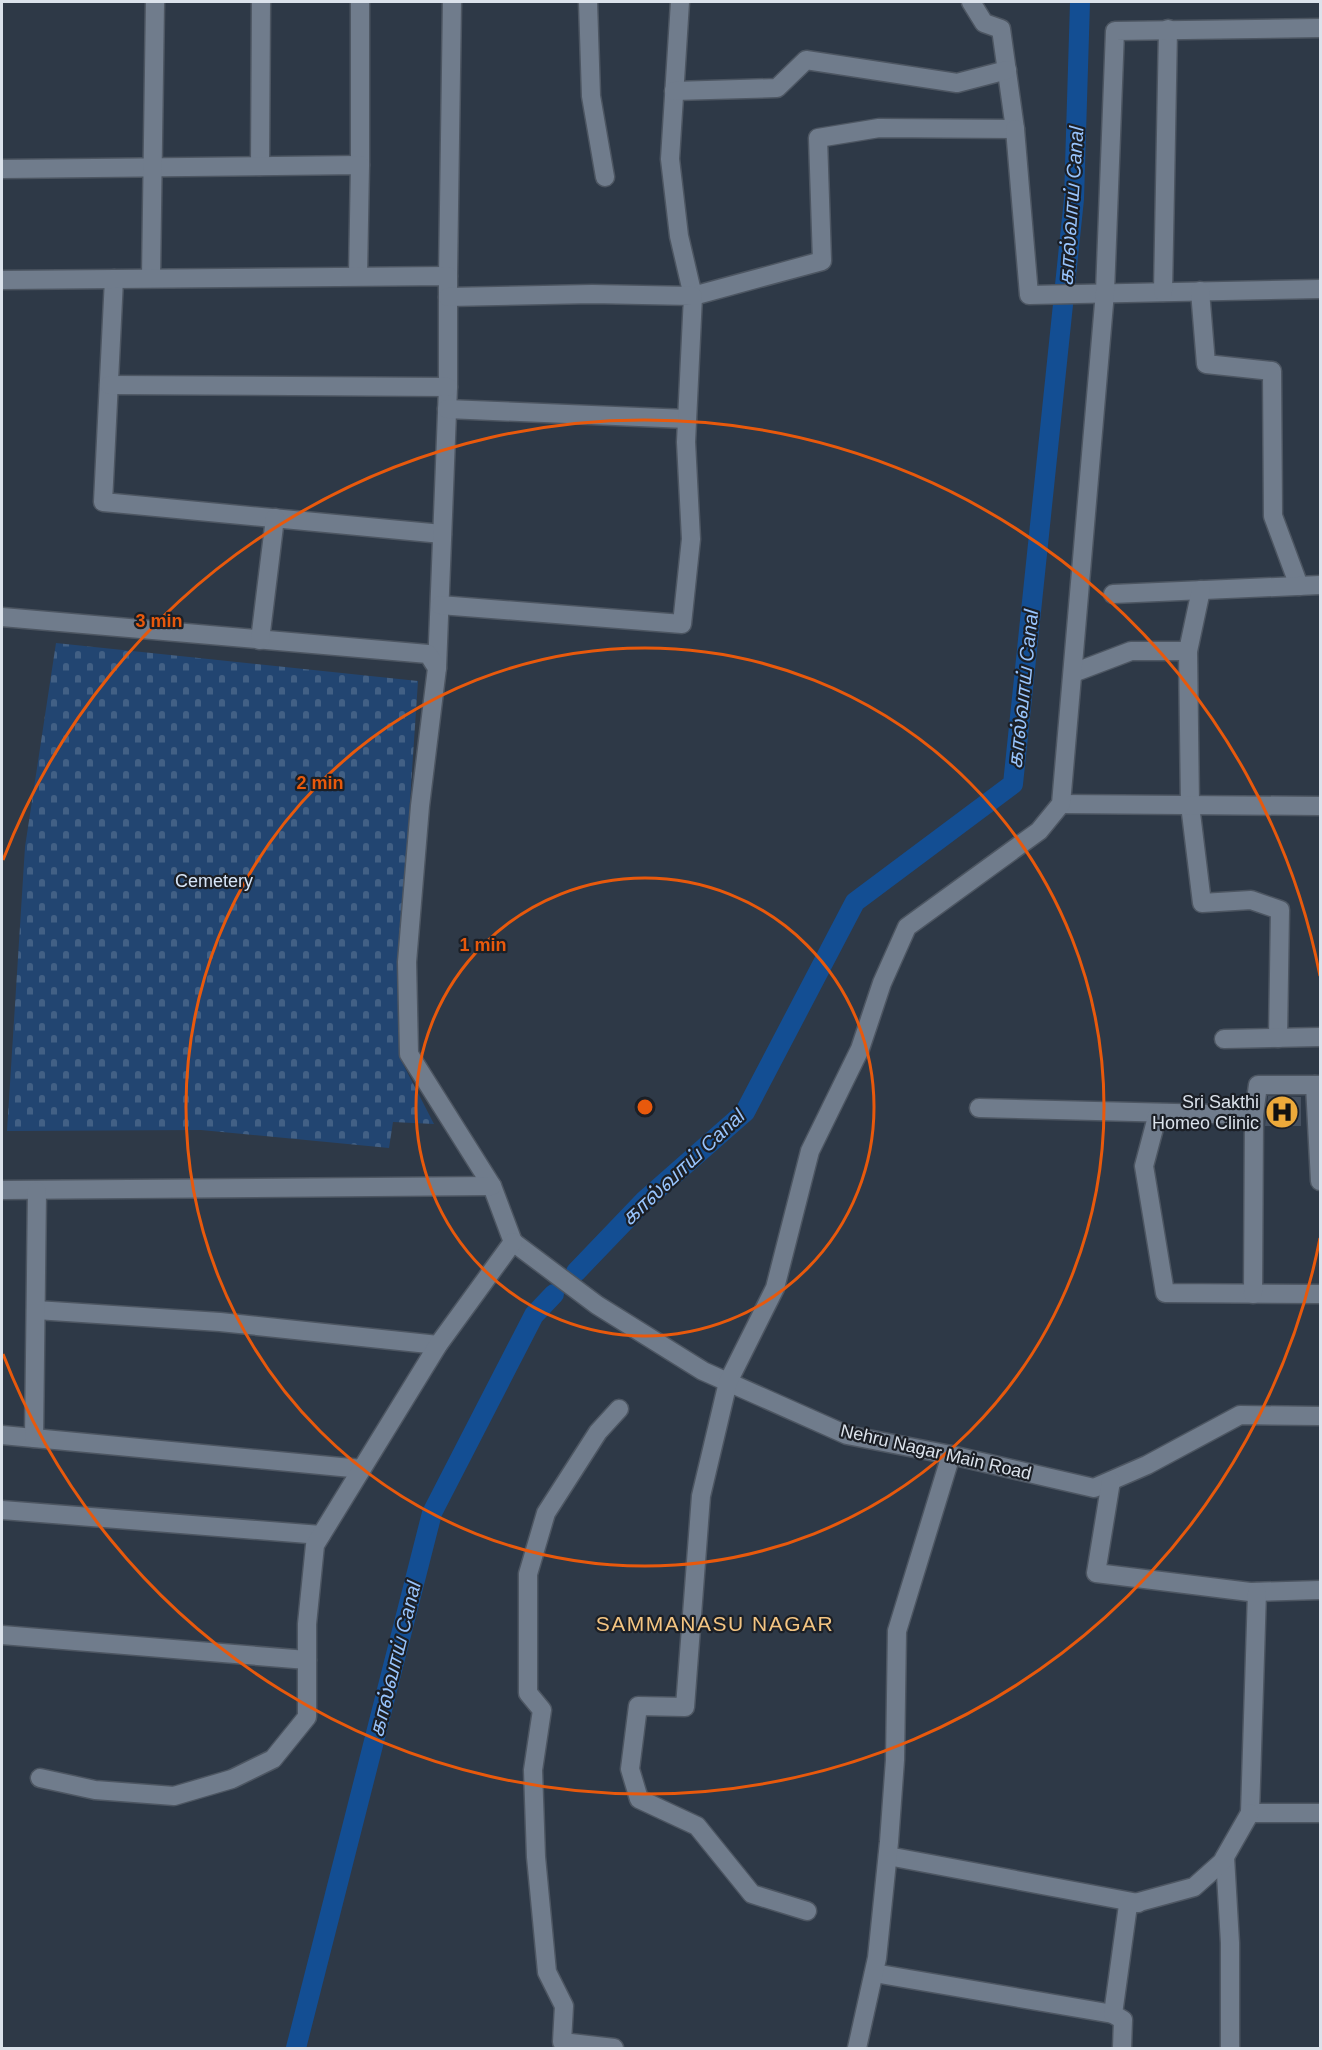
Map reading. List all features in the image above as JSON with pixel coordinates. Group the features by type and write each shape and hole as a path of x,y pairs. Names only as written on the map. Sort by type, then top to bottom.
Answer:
{"street":[{"path":"151,278 155,2"},
{"path":"260,166 261,2"},
{"path":"358,276 360,2"},
{"path":"39,1778 95,1790 174,1796 232,1779 273,1759 307,1717 308,1623 315,1545 438,1345 513,1242 492,1186 409,1054 407,962 420,806 437,668 440,605 448,387 452,2"},
{"path":"588,2 591,96 604,177"},
{"path":"440,605 682,624 691,539 687,419 693,296 679,236 670,159 680,2"},
{"path":"971,2 984,23 1001,29 1015,129 1029,295 1320,289"},
{"path":"807,1911 752,1894 697,1826 639,1799 630,1769 638,1706 685,1707 701,1496 728,1382 775,1288 810,1151 860,1049 882,983 907,927 1039,831 1061,804 1100,292 1115,31 1320,28"},
{"path":"1163,292 1168,29"},
{"path":"674,92 777,88 806,60 957,83 1007,70"},
{"path":"448,297 591,294 693,296 822,261 818,138 879,128 1015,129"},
{"path":"2,169 360,165"},
{"path":"2,280 448,276"},
{"path":"114,279 103,502 442,534"},
{"path":"1200,291 1206,364 1272,371 1273,516 1299,586"},
{"path":"109,385 448,387"},
{"path":"447,410 687,419"},
{"path":"260,640 275,518"},
{"path":"1113,594 1320,585"},
{"path":"1201,590 1188,651 1190,805 1202,903 1251,900 1280,910 1278,1038"},
{"path":"2,617 428,654 437,668"},
{"path":"1072,673 1131,651 1188,651"},
{"path":"1061,804 1320,806"},
{"path":"1224,1039 1320,1037"},
{"path":"1253,1294 1254,1115 1258,1085 1318,1085 1320,1182"},
{"path":"980,1108 1254,1115"},
{"path":"1158,1113 1144,1166 1165,1293 1320,1294"},
{"path":"2,1190 492,1186"},
{"path":"34,1438 37,1191"},
{"name":"Nehru Nagar Main Road","path":"513,1242 597,1305 703,1371 847,1435 951,1455 1094,1488 1147,1466 1240,1415 1320,1416"},
{"path":"36,1310 220,1322 438,1345"},
{"path":"614,2049 562,2042 564,2006 547,1972 536,1857 533,1770 542,1710 528,1693 528,1574 546,1513 598,1432 619,1409"},
{"path":"2,1435 362,1469"},
{"path":"857,2049 874,1973 888,1856 895,1760 897,1631 951,1455"},
{"path":"1111,1481 1096,1573 1257,1592 1320,1590"},
{"path":"2,1510 321,1535"},
{"path":"1113,2014 1128,1905 1194,1887 1225,1857 1250,1813 1257,1592"},
{"path":"2,1635 308,1660"},
{"path":"1250,1813 1320,1813"},
{"path":"888,1856 1138,1903"},
{"path":"1225,1857 1230,1943 1230,2049"},
{"path":"874,1973 1113,2014 1123,2020 1122,2049"}],"green space":[{"name":"Cemetery","path":"56,643 418,681 398,981 402,1062 434,1124 393,1122 389,1148 201,1130 7,1131 25,847"}],"building":[{"path":"1268,1096 1301,1097 1301,1126 1265,1126"}],"waterway":[{"name":"கால்வாய் Canal","path":"576,1272 645,1200 745,1112 855,902 1013,784 1074,199 1080,2"},
{"name":"கால்வாய் Canal","path":"296,2048 432,1513 534,1315 554,1294"}],"place":[{"name":"Sri Sakthi Homeo Clinic","path":"1282,1112"}],"district":[{"name":"SAMMANASU NAGAR","path":"715,1623"}]}
